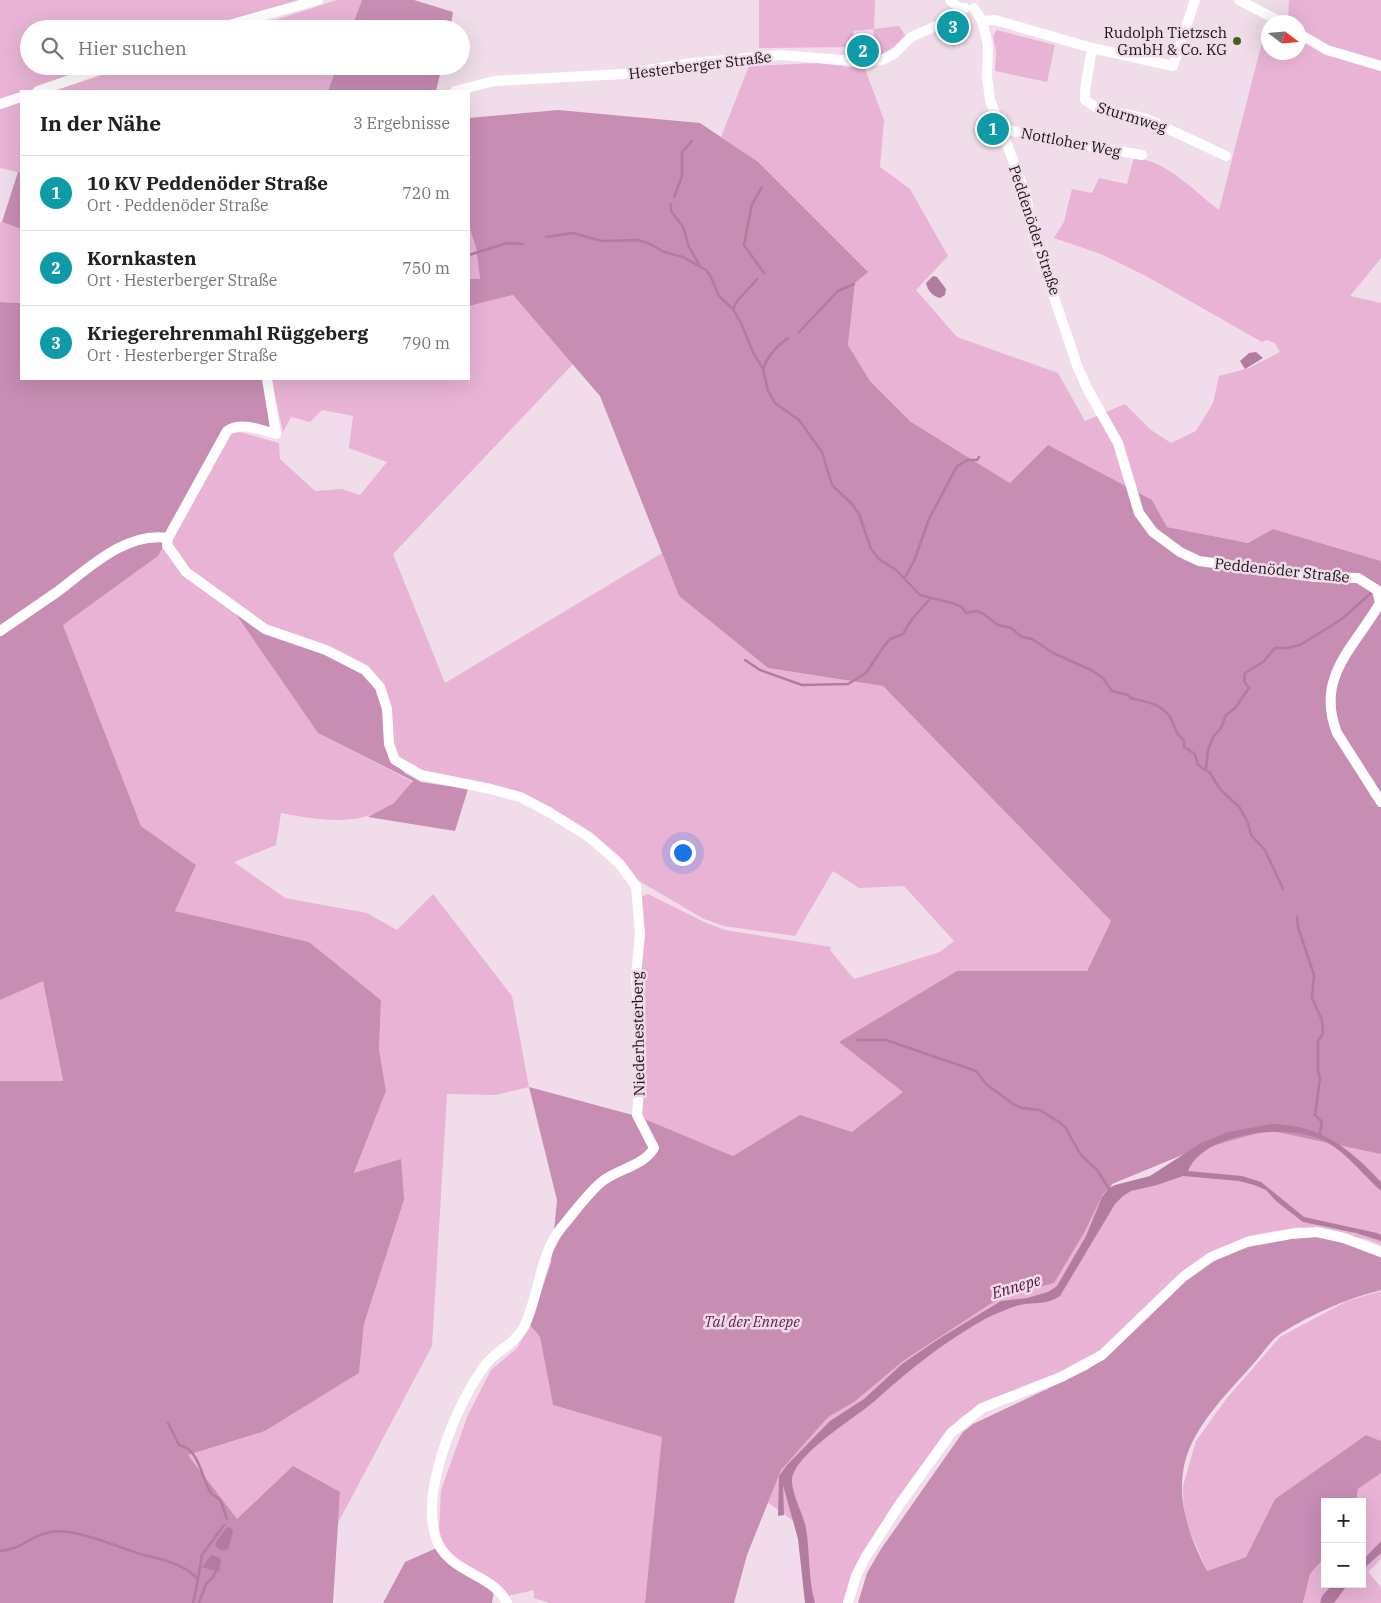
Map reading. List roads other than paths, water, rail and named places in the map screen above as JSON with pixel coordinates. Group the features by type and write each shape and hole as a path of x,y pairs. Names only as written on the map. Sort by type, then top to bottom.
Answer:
{"street":[{"path":"247,20 318,0"},
{"path":"950,0 959,8 976,4"},
{"path":"982,21 995,20 1012,24 1092,48 1173,66 1196,0"},
{"path":"1239,0 1268,15"},
{"name":"Peddenöder Straße","path":"976,4 988,45 987,76 990,100 1026,194 1033,235 1078,368 1088,390 1118,443 1139,513 1153,532 1180,552 1198,561 1315,577 1358,578 1378,590 1380,603 1343,656 1334,675 1329,696 1332,722 1337,733 1381,802"},
{"name":"Hesterberger Straße","path":"459,90 494,81 623,74 691,63 780,55 867,62 882,60 894,54 912,37 952,19 959,8"},
{"path":"1306,38 1327,50 1381,66"},
{"name":"Sturmweg","path":"1092,48 1085,100 1097,108 1147,119 1226,156"},
{"path":"41,90 84,75"},
{"path":"0,104 20,97"},
{"name":"Nottloher Weg","path":"1000,128 1045,139 1142,156"},
{"path":"0,631 103,557 134,541 157,536 168,538 228,431 234,426 243,426 276,434 267,380"},
{"name":"Niederhesterberg","path":"168,538 167,545 186,572 265,629 326,650 365,670 380,687 387,710 389,744 395,760 411,771 444,780 492,788 520,798 549,812 589,838 620,863 636,886 640,934 636,976 641,1066 637,1115 654,1148 649,1156 639,1163 603,1181 560,1230 548,1254 524,1328 513,1342 488,1362 478,1377 460,1409 444,1448 435,1480 433,1509 436,1540 450,1559 464,1570 496,1588 504,1595 507,1603"},
{"path":"848,1603 856,1576 865,1558 899,1504 951,1433 982,1408 1062,1377 1102,1355 1183,1278 1211,1257 1246,1242 1291,1234 1317,1232 1344,1238 1381,1252"}],"waterway":[{"path":"674,197 682,176 682,152 692,141"},
{"path":"762,187 752,204 744,245 764,273"},
{"path":"671,204 671,211 683,227 689,247 699,264"},
{"path":"546,237 573,233 602,241 638,240 664,252 683,257 706,270 719,296 733,309 741,323 753,352 763,369 768,391 775,403 799,420 822,452 832,485 852,504 859,514 871,549 880,560 896,570 920,595 952,603 962,607 966,613 976,611 982,613 998,625 1011,628 1022,637 1032,639 1053,653 1091,670 1102,677 1112,691 1160,707 1165,711 1169,715 1178,734 1184,740 1184,747 1195,754 1198,765 1210,773 1220,789 1240,808 1248,823 1251,835 1265,850 1283,889"},
{"path":"470,255 507,243 523,244"},
{"path":"733,309 738,300 757,279"},
{"path":"799,332 838,291 854,284"},
{"path":"763,369 773,352 788,338"},
{"path":"904,579 914,561 929,519 957,466 968,460 977,460 979,457"},
{"path":"1206,769 1208,750 1213,737 1221,728 1226,715 1235,708 1249,688 1244,681 1245,673 1263,662 1275,648 1300,645 1342,619 1371,593"},
{"path":"745,660 760,670 802,685 848,684 866,673 890,639 903,634 912,619 930,599"},
{"path":"1297,917 1298,927 1314,975 1312,998 1322,1020 1323,1033 1318,1041 1318,1071 1320,1078 1315,1115 1322,1122 1320,1133"},
{"path":"858,1040 886,1040 976,1071 986,1084 1013,1104 1022,1108 1040,1110 1065,1127 1081,1155 1097,1170 1110,1190"},
{"path":"168,1423 179,1445 186,1448 196,1458 211,1493 221,1502 227,1519"},
{"path":"198,1579 202,1555 224,1525"},
{"path":"0,1551 14,1548 33,1538 56,1531 95,1538 165,1561 188,1571 198,1580 193,1603"},
{"path":"199,1603 206,1584 216,1571"}],"place":[{"name":"Kriegerehrenmahl Rüggeberg","path":"953,27"},
{"name":"Rudolph Tietzsch GmbH & Co. KG","path":"1237,41"},
{"name":"Kornkasten","path":"863,51"},
{"name":"10 KV Peddenöder Straße","path":"993,129"}],"water label":[{"name":"Ennepe","path":"1016,1286"}],"park label":[{"name":"Tal der Ennepe","path":"752,1321"}]}
